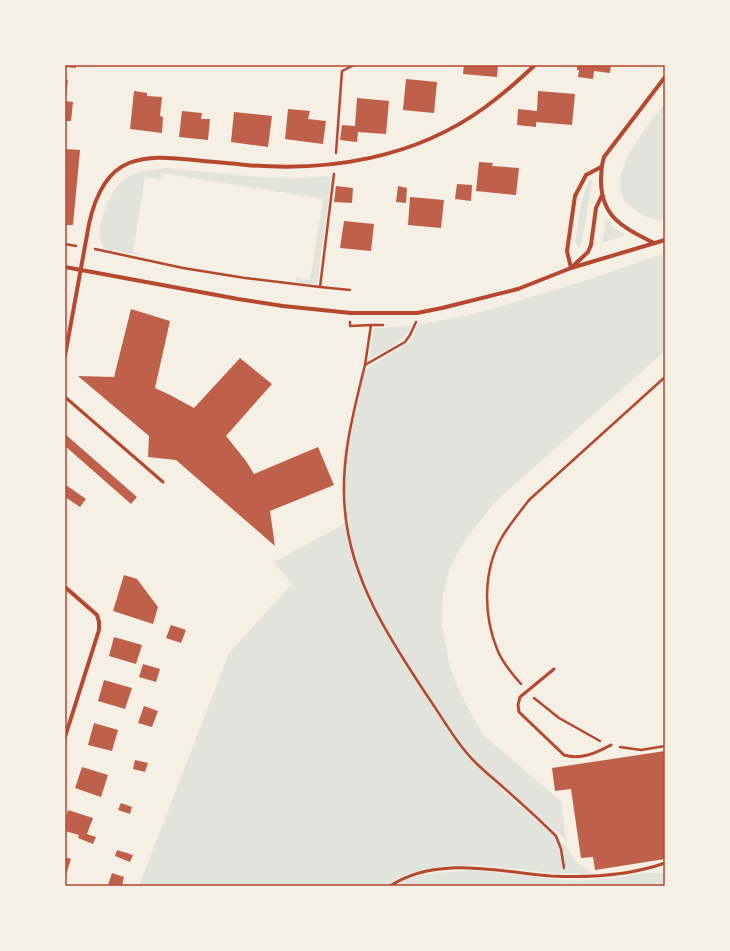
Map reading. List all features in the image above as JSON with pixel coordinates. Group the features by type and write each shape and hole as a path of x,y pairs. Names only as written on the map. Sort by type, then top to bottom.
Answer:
{"street":[{"path":"65,356 93,205 100,190 108,179 127,164 142,159 160,157 293,167 354,162 385,155 406,148 454,127 483,109 512,87 535,65"},
{"path":"654,244 624,227 610,213 602,195 601,167 604,158 665,77"},
{"path":"571,268 567,251 575,196 586,175 601,167"},
{"path":"571,268 588,252 592,238 596,208 602,195"},
{"path":"65,267 282,306 351,313 417,313 518,290 571,268 665,240"},
{"path":"65,587 97,615 99,630 65,737"}],"lane":[{"path":"65,396 163,482"},
{"path":"554,669 520,697 518,705 519,712 564,755 571,757 586,757 611,745"},
{"path":"390,886 400,879 416,874 445,869 475,867 551,876 611,876 633,872 665,863"}],"path":[{"path":"320,288 335,164 342,71 354,65"},
{"path":"84,247 183,268 237,277 320,288 350,290"},
{"path":"351,313 350,326 371,325 365,365 354,406 348,445 344,490 347,534 357,570 377,615 394,645 449,729 475,762 556,836 561,850 564,869 551,876"},
{"path":"365,365 405,342 416,323 417,313"},
{"path":"521,684 507,667 497,650 488,620 487,587 490,571 501,538 529,500 665,377"},
{"path":"534,698 559,718 591,736 611,745 641,750 665,746"}],"shaded area":[{"path":"665,103 665,219 652,219 634,209 623,198 620,186 622,171 628,156 637,140"},
{"path":"167,168 256,177 302,178 332,176 317,285 295,282 296,278 310,280 323,199 162,173 161,180 145,177 133,252 138,253 137,255 105,249 102,245 100,237 100,228 105,208 115,190 126,178 131,175"},
{"path":"589,181 592,181 584,231 580,247 578,247 575,242 582,199"},
{"path":"606,219 615,228 625,235 602,243"},
{"path":"665,253 665,351 495,502 465,540 450,567 443,594 442,625 450,668 461,695 483,735 561,801 566,840 504,786 500,788 565,845 576,862 585,867 591,874 552,873 476,865 437,868 416,872 400,877 386,886 139,886 229,653 292,584 274,562 344,524 341,479 344,450 361,372 409,343 414,336 418,325 469,315 512,303 587,280"},
{"path":"412,326 398,343 369,359 374,328"},
{"path":"475,870 572,881 610,878 644,873 665,873 665,886 395,886 403,881 422,875"}],"building":[{"path":"65,65 76,65 76,68 65,67"},
{"path":"464,65 498,65 497,77 463,74"},
{"path":"577,65 611,65 610,73 594,71 593,79 578,77 579,70 577,70"},
{"path":"65,79 68,80 66,96 65,96"},
{"path":"406,79 437,82 434,113 403,110"},
{"path":"134,91 147,93 147,96 162,97 160,116 163,117 162,133 130,129"},
{"path":"538,91 575,94 572,125 536,122 536,127 517,125 518,109 537,111"},
{"path":"357,98 389,101 386,134 358,132 357,142 340,140 342,125 355,126"},
{"path":"65,101 73,102 71,121 65,121"},
{"path":"288,109 310,111 308,119 326,121 323,144 285,139"},
{"path":"182,111 202,113 201,119 210,119 208,140 179,137"},
{"path":"234,112 272,116 268,147 231,142"},
{"path":"65,149 80,150 73,225 65,225"},
{"path":"479,162 493,163 492,166 519,168 516,195 476,191"},
{"path":"457,184 472,185 471,201 455,199"},
{"path":"336,186 353,188 352,203 334,202"},
{"path":"398,186 407,188 406,203 396,202"},
{"path":"410,197 444,200 441,228 408,225"},
{"path":"344,221 374,224 371,251 340,248"},
{"path":"131,309 170,321 155,388 194,408 240,358 272,384 226,436 246,461 254,474 318,447 334,485 270,511 275,546 176,460 148,457 149,436 78,376 114,377"},
{"path":"65,434 137,497 131,504 65,446"},
{"path":"66,485 86,499 80,507 65,497"},
{"path":"124,575 137,579 158,607 153,624 113,611"},
{"path":"171,625 186,630 181,643 166,638"},
{"path":"114,637 142,645 136,664 109,656"},
{"path":"143,664 160,669 156,682 139,677"},
{"path":"104,680 132,688 125,709 98,701"},
{"path":"144,706 158,711 152,727 138,723"},
{"path":"94,723 118,730 112,751 88,745"},
{"path":"665,751 665,859 595,870 593,857 581,858 571,789 555,791 552,768"},
{"path":"135,760 148,763 145,772 133,769"},
{"path":"82,767 108,775 101,797 75,788"},
{"path":"121,803 132,807 130,814 118,810"},
{"path":"68,810 93,818 87,834 96,837 93,844 78,838 79,835 65,831 65,820"},
{"path":"117,850 133,855 130,862 115,856"},
{"path":"65,857 71,859 65,878"},
{"path":"112,873 124,877 122,886 108,885"}]}
